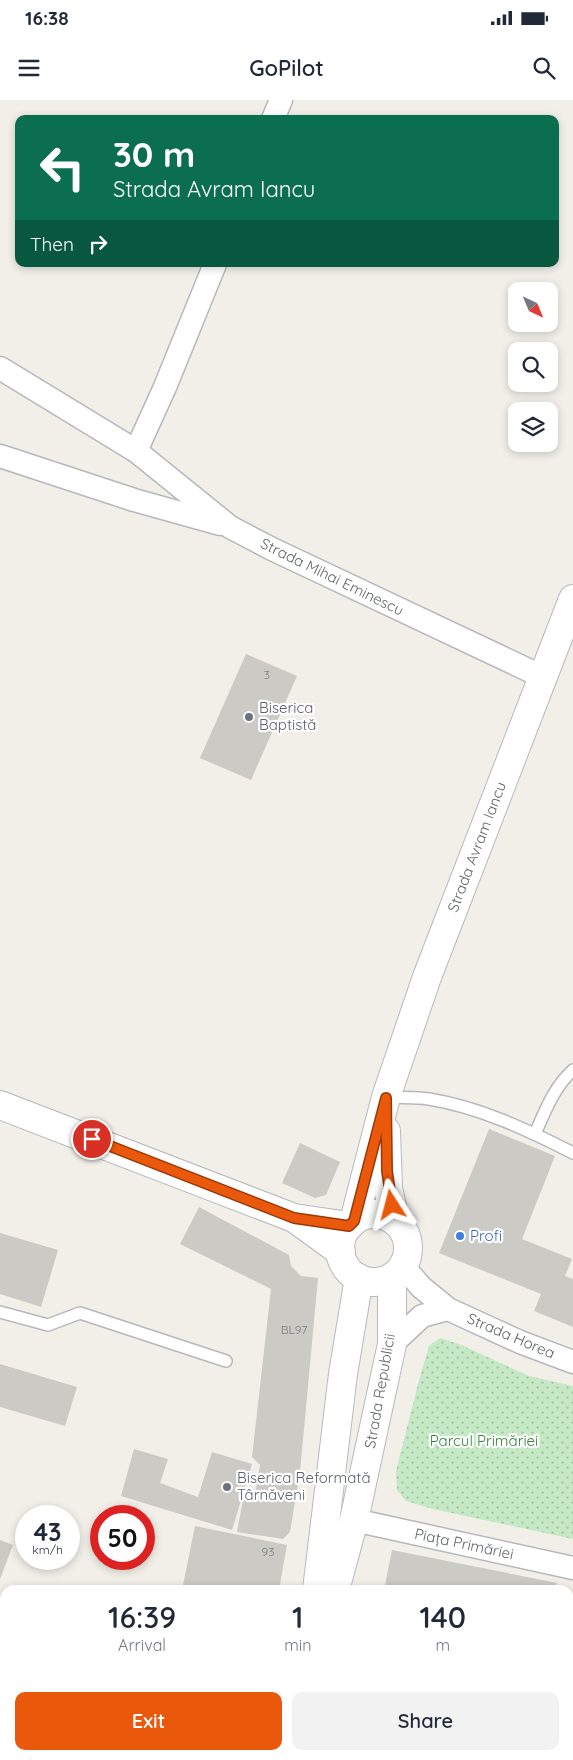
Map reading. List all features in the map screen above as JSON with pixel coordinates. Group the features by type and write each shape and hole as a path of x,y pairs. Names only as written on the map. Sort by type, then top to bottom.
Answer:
{"main road":[{"name":"Strada Avram Iancu","path":"352,1224 386,1098 427,977 573,599"},
{"name":"Strada Avram Iancu","path":"386,1098 388,1188 395,1221"},
{"path":"0,1105 294,1218 341,1252"},
{"path":"375,1214 395,1221 406,1237 407,1257 397,1272 381,1281 370,1282 350,1272 344,1263 341,1252 344,1234 352,1224 364,1216 375,1214"},
{"path":"294,1218 352,1224"},
{"name":"Strada Republicii","path":"336,1585 354,1520 392,1344 397,1272"},
{"path":"318,1585 343,1374 359,1278"}],"street":[{"path":"275,115 281,100"},
{"path":"136,450 165,387 214,267"},
{"name":"Strada Mihai Eminescu","path":"0,368 136,450 230,527 272,550 544,677"},
{"path":"0,456 134,500 230,527"},
{"name":"Strada Horea","path":"397,1272 422,1287 448,1309 520,1342 573,1362"},
{"name":"Strada Horea","path":"392,1344 422,1316 448,1309"},
{"name":"Piața Primăriei","path":"354,1520 573,1568"}],"lane":[{"path":"535,1134 546,1108 564,1079 573,1070"},
{"path":"386,1098 427,1099 459,1105 535,1134 573,1153"},
{"path":"0,1312 48,1326 80,1313 226,1360"}],"green space":[{"name":"Parcul Primăriei","path":"440,1338 459,1344 529,1376 573,1386 573,1539 433,1509 406,1501 397,1490 396,1471 418,1384 429,1346"}],"building":[{"name":"Biserica Baptistă","path":"246,654 297,676 251,780 200,758"},
{"path":"489,1129 555,1156 522,1239 572,1259 565,1276 573,1279 573,1327 534,1311 541,1294 439,1253"},
{"path":"300,1143 340,1162 326,1195 315,1198 282,1183"},
{"path":"199,1207 289,1255 291,1266 301,1276 318,1278 300,1472 290,1532 283,1539 237,1532 243,1499 254,1501 260,1465 252,1457 271,1289 180,1244"},
{"path":"0,1233 58,1250 41,1307 0,1294"},
{"path":"0,1364 77,1387 65,1426 0,1407"},
{"path":"134,1449 168,1459 160,1483 198,1497 212,1452 252,1464 232,1530 121,1496"},
{"path":"195,1526 287,1545 280,1585 183,1585"},
{"path":"0,1540 13,1545 0,1579"},
{"path":"392,1550 557,1583 556,1585 385,1585"}],"place":[{"name":"Biserica Baptistă","path":"249,717"},
{"name":"Profi","path":"460,1236"},
{"name":"Biserica Reformată Târnăveni","path":"227,1487"}],"route":[{"path":"92,1139 294,1218 349,1226 354,1221 386,1098 386,1154 388,1188 392,1205"}]}
